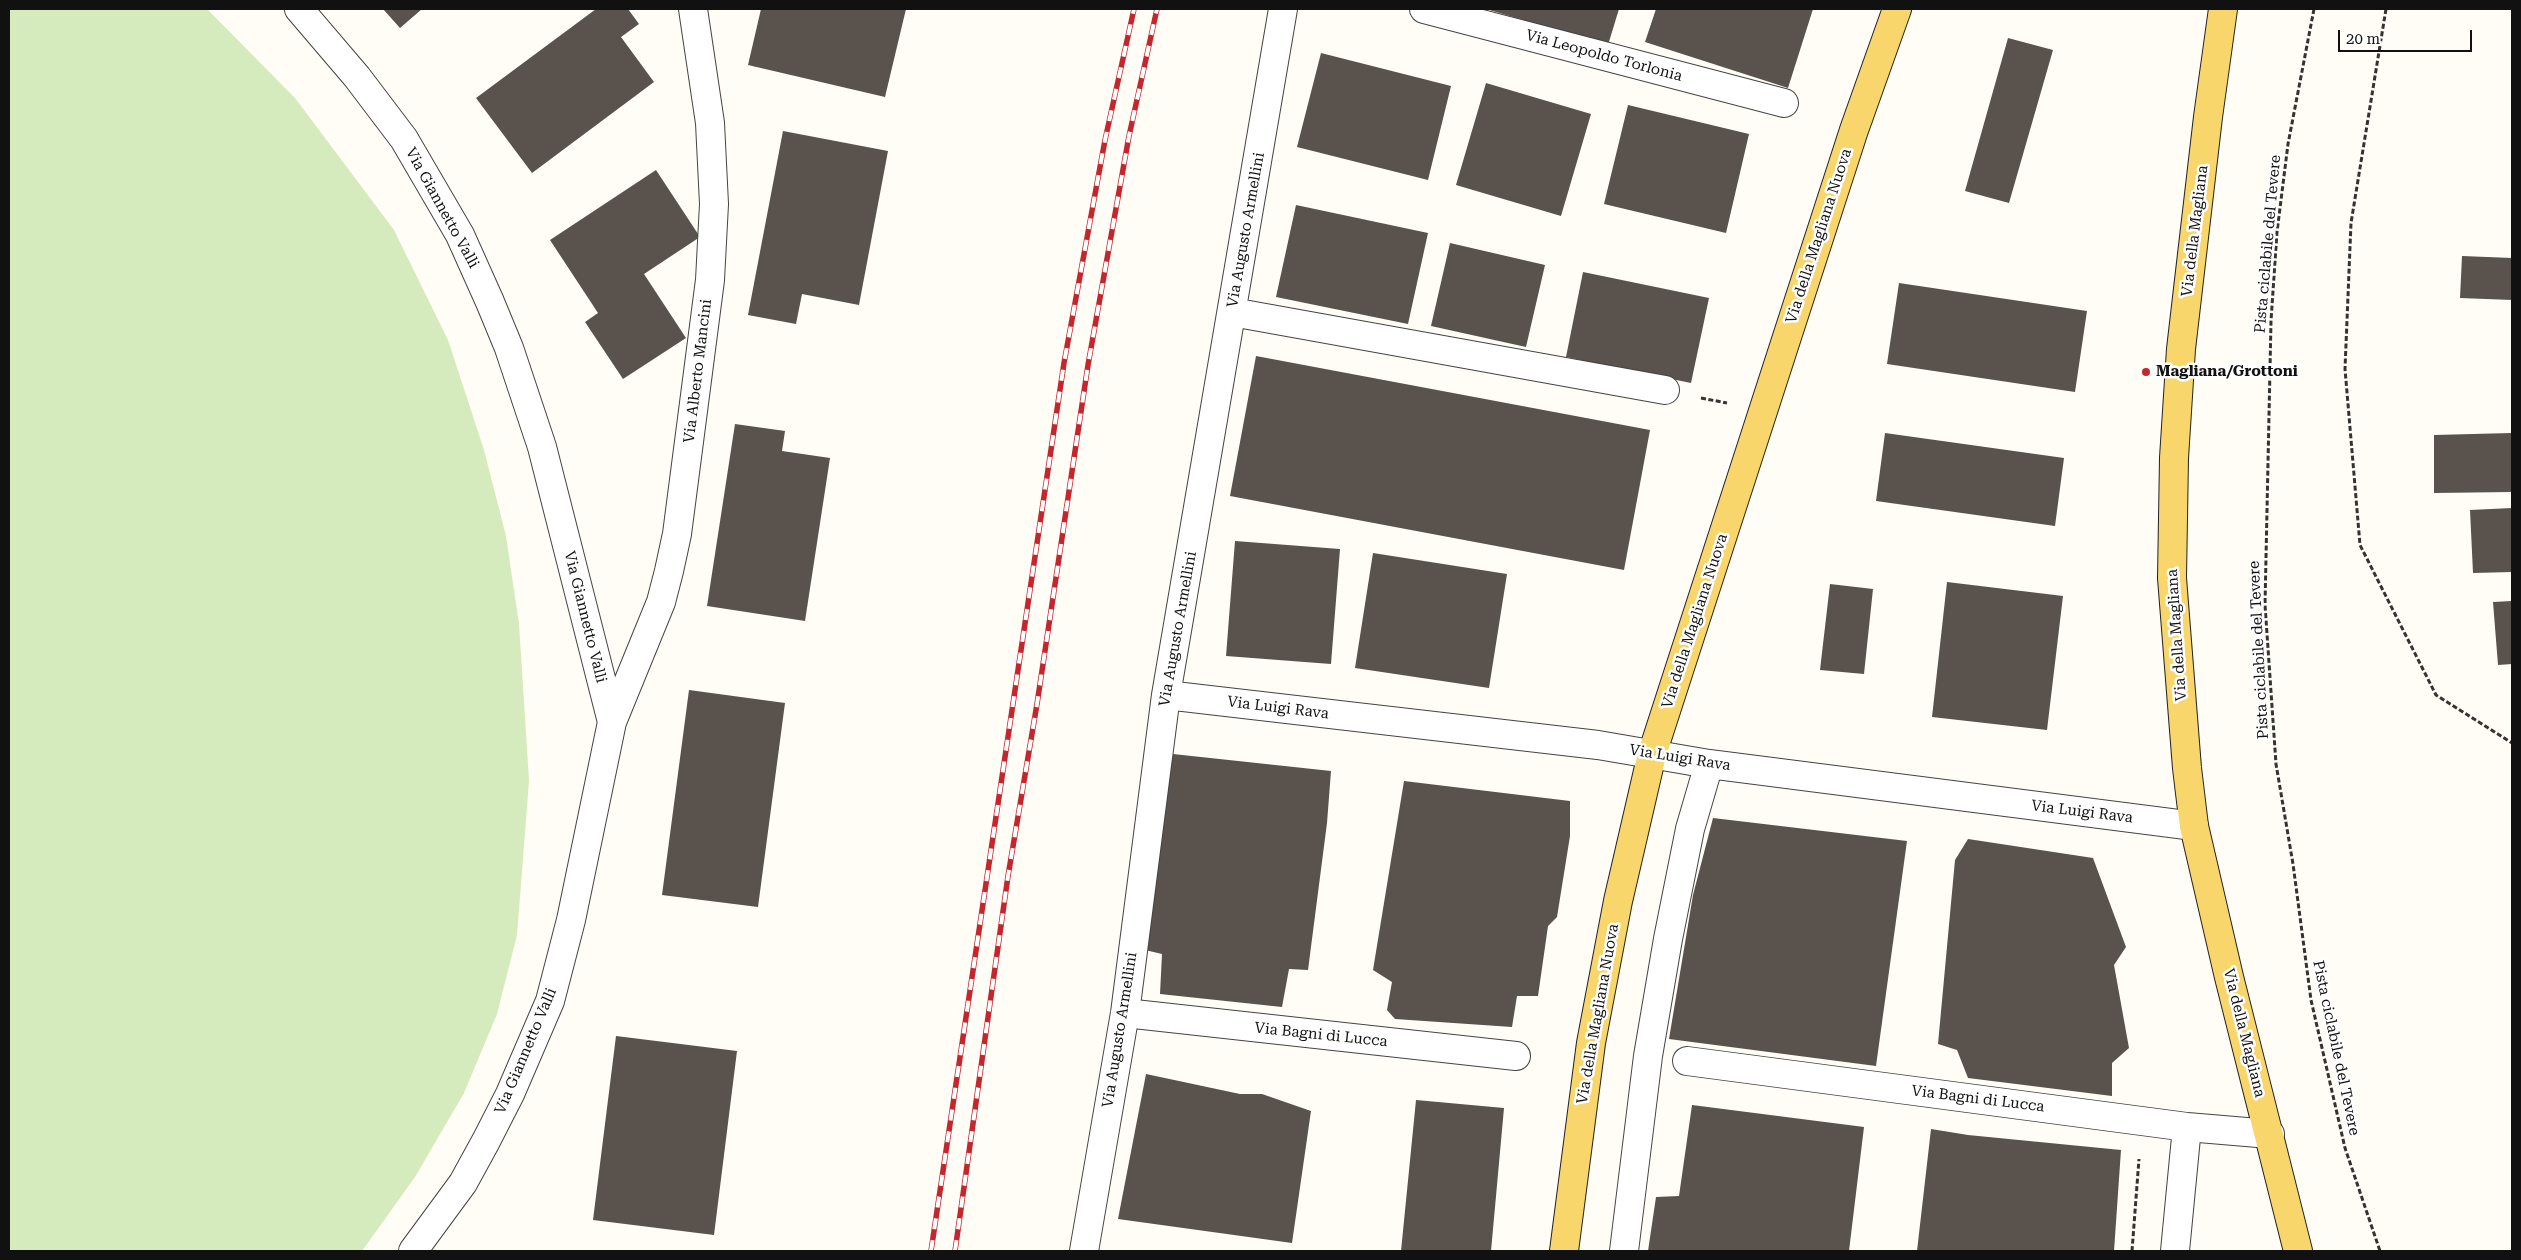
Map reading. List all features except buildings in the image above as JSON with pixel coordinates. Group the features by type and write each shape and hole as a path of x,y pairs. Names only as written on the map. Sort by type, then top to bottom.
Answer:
{"main road":[{"name":"Via della Magliana Nuova","path":"1564,1251 1591,1043 1618,901 1652,754 1850,139 1897,9"},
{"name":"Via della Magliana","path":"2223,9 2208,117 2181,349 2174,458 2172,578 2187,768 2194,826 2229,977 2298,1251"}],"street":[{"name":"Via Giannetto Valli","path":"299,9 363,85 404,139 460,235 490,302 509,348 542,447 612,722 573,910 550,1001 510,1094 486,1141 462,1182 413,1251"},
{"name":"Via Alberto Mancini","path":"612,722 661,602 669,571 677,534 710,280 714,204 710,123 693,9"},
{"name":"Via Augusto Armellini","path":"1084,1251 1125,1013 1166,695 1283,9"},
{"name":"Via Leopoldo Torlonia","path":"1424,9 1784,103"},
{"path":"1232,312 1665,390"},
{"name":"Via Luigi Rava","path":"1166,695 1578,742 1709,764 2194,826"},
{"path":"1624,1251 1648,1056 1668,939 1694,814 1709,764"},
{"name":"Via Bagni di Lucca","path":"1125,1013 1516,1056"},
{"name":"Via Bagni di Lucca","path":"1687,1061 2187,1127 2270,1134"},
{"path":"2175,1251 2187,1127"}],"path":[{"name":"Pista ciclabile del Tevere","path":"2314,9 2288,144 2277,232 2271,321 2265,605 2276,764 2293,864 2311,1000 2345,1148 2380,1251"},
{"path":"2386,9 2351,233 2345,369 2360,545 2436,695 2512,743"},
{"path":"2132,1251 2140,1156"}],"green space":[{"path":"9,9 207,9 295,98 394,230 448,340 484,450 506,536 519,624 529,781 517,935 497,1014 464,1093 415,1177 362,1251 9,1251"}],"railway":[{"path":"931,1251 1064,363 1105,140 1134,9"},
{"path":"955,1251 1008,876 1037,704 1088,365 1129,136 1157,9"}],"place":[{"name":"Magliana/Grottoni","path":"2146,372"}]}
